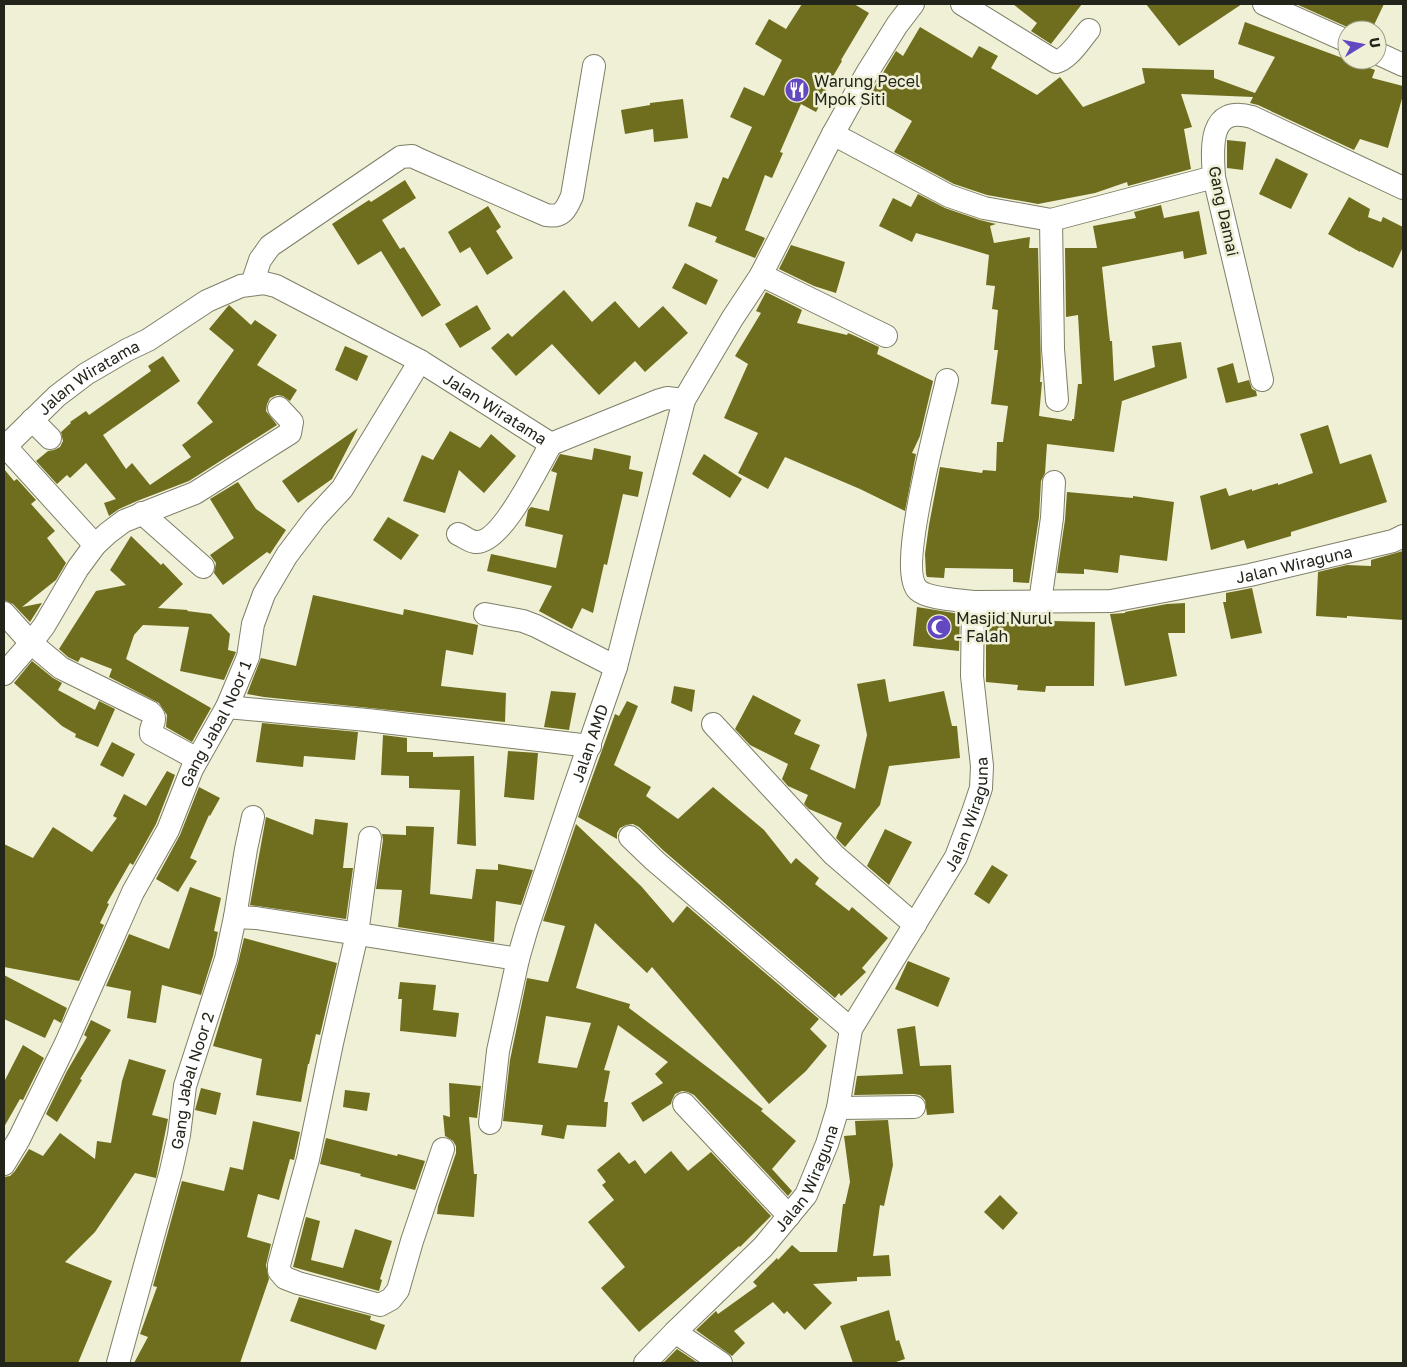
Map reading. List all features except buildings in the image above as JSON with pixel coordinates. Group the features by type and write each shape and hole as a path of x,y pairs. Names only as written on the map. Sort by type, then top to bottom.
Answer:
{"street":[{"path":"684,400 732,319 761,275 866,73 913,4"},
{"path":"962,4 1056,62 1062,61 1089,30"},
{"path":"1264,4 1337,37"},
{"path":"1387,58 1403,65"},
{"path":"252,284 256,267 270,246 402,157 412,156 418,158 546,215 556,216 562,214 566,210 572,196 594,66"},
{"name":"Gang Damai","path":"1262,380 1214,177 1212,150 1216,128 1226,118 1239,115 1259,120 1403,188"},
{"path":"833,134 949,196 984,208 1051,220 1214,177"},
{"path":"1051,220 1057,400"},
{"path":"761,275 886,336"},
{"name":"Jalan Wiratama","path":"4,447 57,396 86,374 148,340 207,301 227,291 252,284 264,283 276,286 420,361 551,444 660,400 667,398 684,400"},
{"name":"Gang Jabal Noor 1","path":"4,1164 19,1139 66,1043 119,921 168,830 184,784 227,707 248,656 253,624 259,606 276,572 315,518 342,489 420,361"},
{"path":"947,380 915,521 910,569 915,587 919,591 933,596 973,602"},
{"name":"Jalan AMD","path":"490,1123 493,1086 502,1031 518,959 558,834 616,667 684,400"},
{"path":"4,674 44,626 78,568 95,545 124,521 195,493 290,433 292,422 279,408"},
{"path":"32,420 50,438"},
{"path":"458,534 474,542 481,541 496,533 510,516 551,444"},
{"path":"4,447 95,545"},
{"path":"1040,602 1052,518 1054,482"},
{"path":"142,513 203,567"},
{"name":"Jalan Wiraguna","path":"645,1363 763,1247 806,1194 827,1144 838,1108 851,1029 956,857 974,812 981,788 982,766 972,676 973,602 1111,600 1250,575 1394,541 1403,536"},
{"path":"4,613 31,643 61,668 150,712 155,720 150,730 151,734 197,759"},
{"path":"485,614 523,621 536,626 616,667"},
{"path":"227,707 367,720 590,746"},
{"path":"713,724 834,854 915,925"},
{"name":"Gang Jabal Noor 2","path":"118,1363 171,1172 179,1136 185,1086 226,959 236,917 246,849 253,817"},
{"path":"630,837 655,861 851,1029"},
{"path":"370,838 357,934 308,1159 279,1265 281,1274 285,1278 298,1283 380,1304 391,1299 398,1290 412,1241 443,1149"},
{"path":"236,917 256,918 518,959"},
{"path":"684,1104 789,1216"},
{"path":"838,1108 914,1107"},
{"path":"675,1332 721,1363"}],"place":[{"name":"Warung Pecel Mpok Siti","path":"797,90"},
{"name":"Masjid Nurul - Falah","path":"939,627"}]}
